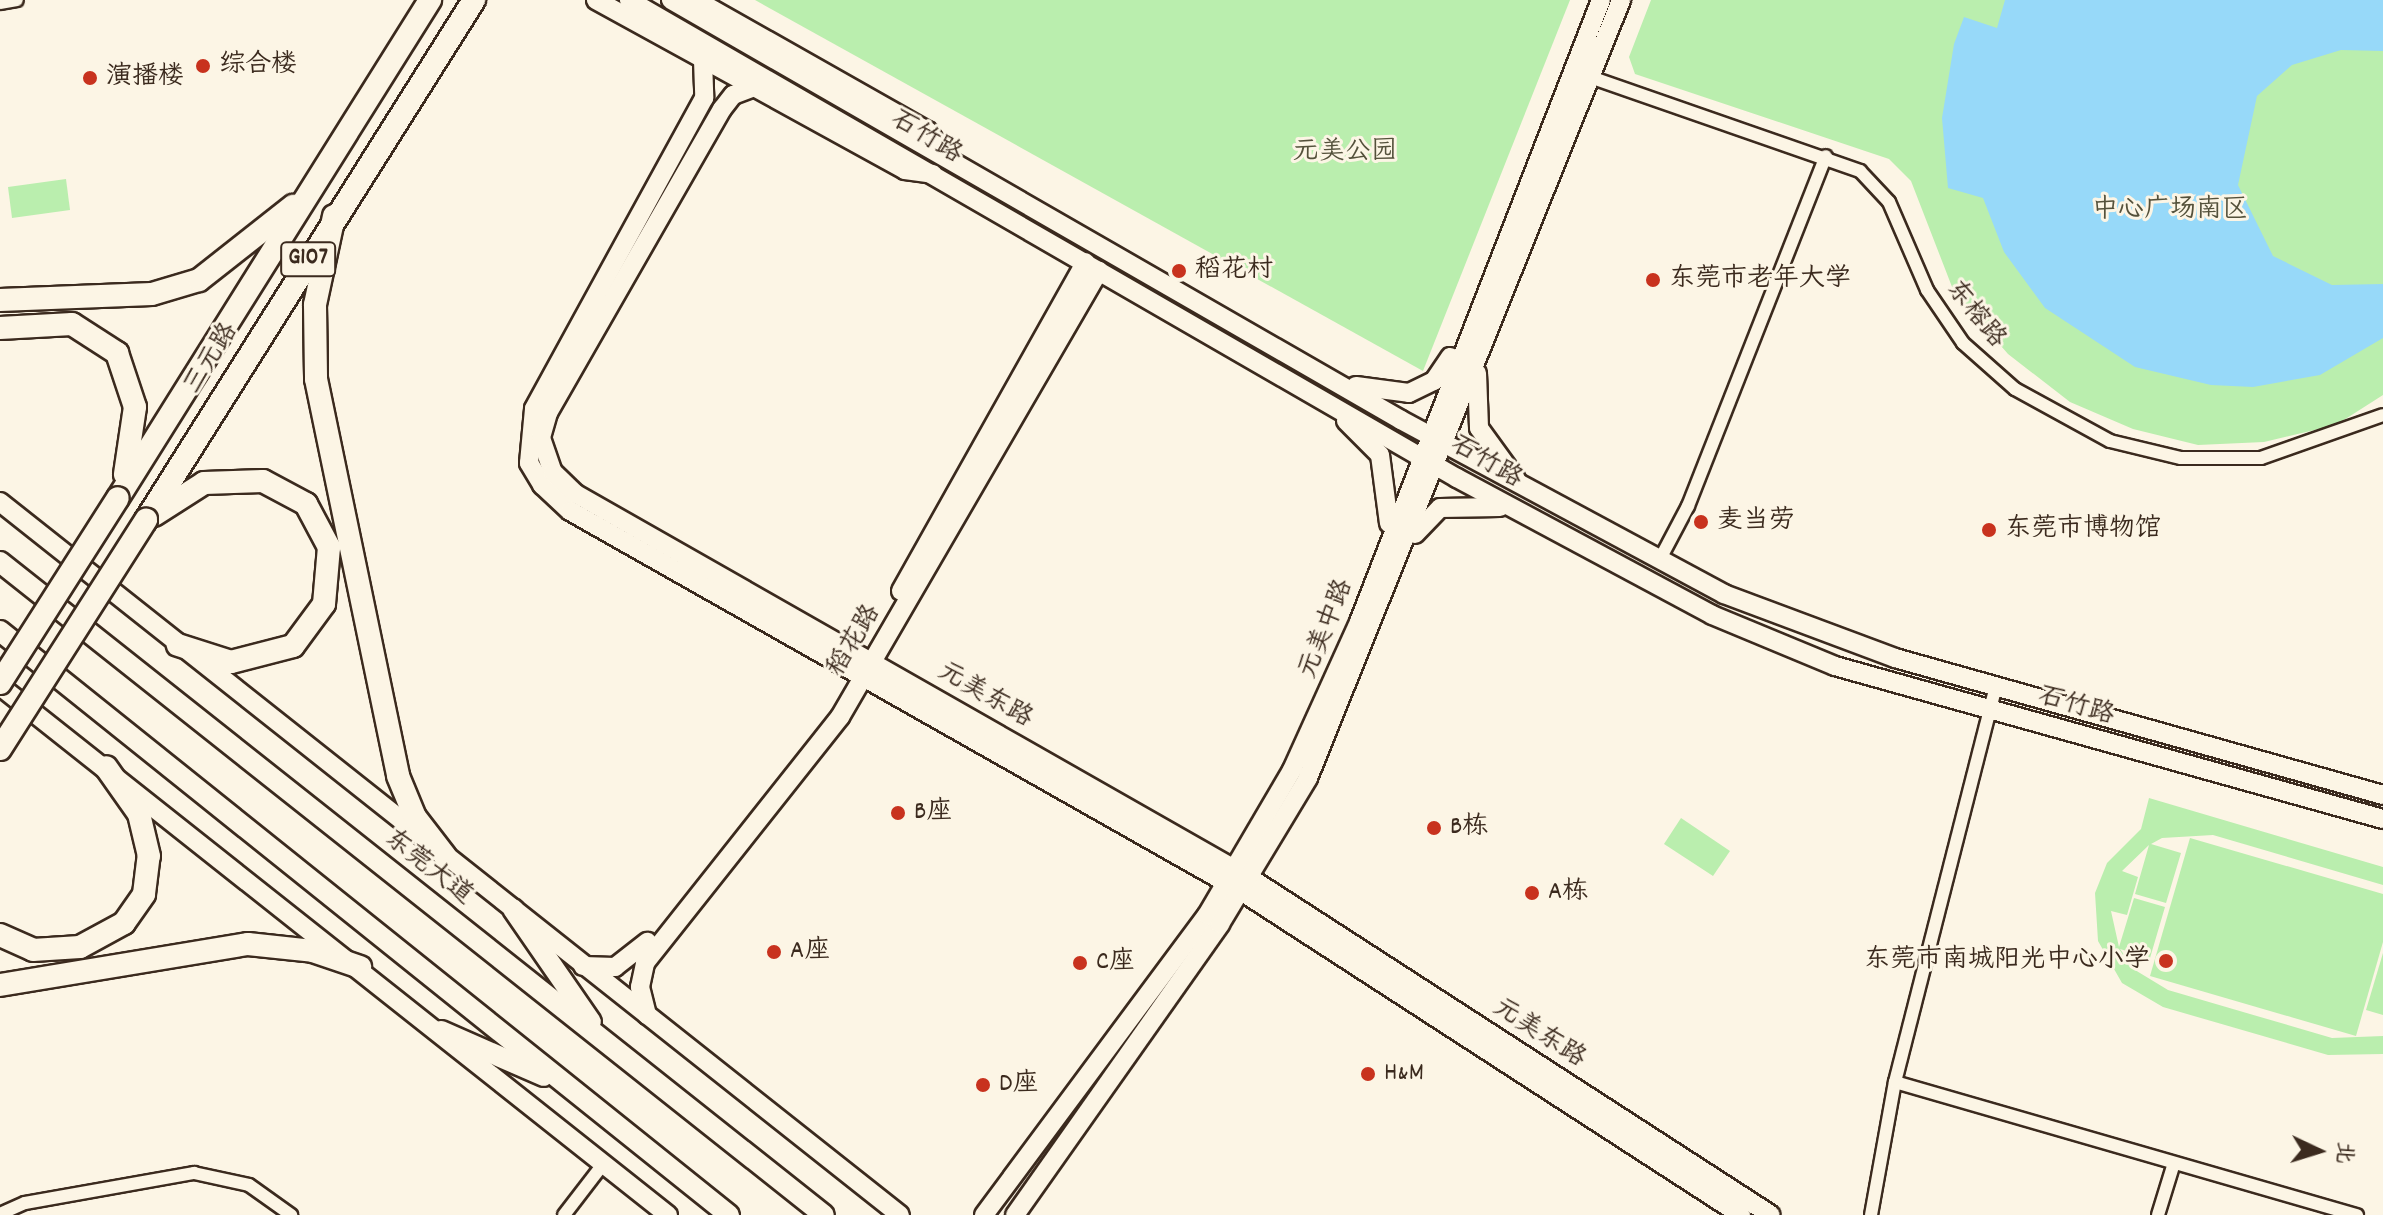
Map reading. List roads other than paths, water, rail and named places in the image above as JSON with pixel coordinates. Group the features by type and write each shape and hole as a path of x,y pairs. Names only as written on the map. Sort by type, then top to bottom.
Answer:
{"highway":[{"name":"三元路","path":"0,684 426,4"},
{"name":"三元路","path":"0,749 334,216 468,10"},
{"path":"0,300 152,294 199,280 309,192"},
{"path":"334,216 315,305 316,379 398,776 445,856"},
{"path":"0,328 72,324 117,353 135,407 118,498"},
{"path":"146,520 204,483 263,481 306,504 329,547 324,604 293,646 231,662 178,645"},
{"path":"0,935 33,950 80,947 124,923 144,894 149,856 139,814 106,767"},
{"path":"0,985 248,944 313,951 360,967"}],"main road":[{"name":"东莞大道","path":"0,562 824,1215"},
{"path":"0,631 729,1215"},
{"path":"513,909 605,1042"},
{"path":"441,1031 571,1088"}],"street":[{"path":"0,3 17,0"},
{"path":"468,10 487,0"},
{"path":"596,0 905,170 936,174"},
{"name":"石竹路","path":"629,0 1515,510 1777,643 1989,710 2383,819"},
{"name":"石竹路","path":"671,0 1435,438 1659,561 1787,622 1996,686 2383,795"},
{"path":"696,0 928,131 945,155"},
{"name":"元美中路","path":"1015,1215 1238,880 1345,700 1435,438 1465,335 1601,0"},
{"name":"元美中路","path":"1435,438 1484,343 1621,0"},
{"name":"元美东路","path":"703,60 704,98 534,409 529,463 570,511 864,666"},
{"name":"东榕路","path":"1590,77 1826,156 1877,183 1927,290 1963,343 2015,389 2079,427 2145,452 2218,461 2294,451 2383,415"},
{"name":"元美东路","path":"754,87 733,95 722,109 548,413 544,456 576,494 864,666 1238,880 1771,1215"},
{"path":"1659,561 1688,506 1826,156"},
{"name":"稻花路","path":"583,966 615,967 633,959 831,712 864,666 1092,267"},
{"path":"1332,378 1409,393 1434,381 1465,335"},
{"path":"1484,343 1474,404 1479,428 1523,487"},
{"path":"1323,400 1380,455 1390,485 1395,551"},
{"path":"0,502 900,1215"},
{"path":"1395,551 1440,508 1515,510"},
{"name":"稻花路","path":"648,1018 641,1003 645,963 864,666"},
{"path":"0,684 441,1031 668,1215"},
{"path":"1871,1215 1895,1082 1996,686"},
{"name":"元美东路","path":"1238,880 1741,1215"},
{"name":"元美中路","path":"984,1215 1238,880"},
{"path":"1895,1082 2357,1215"},
{"path":"564,1215 604,1163"},
{"path":"2158,1215 2174,1163"},
{"path":"0,1214 25,1203 194,1173 249,1185 291,1215"}],"water":[{"path":"2005,0 2383,0 2383,51 2341,50 2292,65 2257,96 2238,185 2273,256 2332,285 2383,284 2383,338 2320,375 2253,387 2211,385 2135,367 2045,308 2004,252 1983,198 1948,188 1942,118 1954,44 1964,17 1997,28"}],"place":[{"name":"综合楼","path":"203,66"},
{"name":"演播楼","path":"90,78"},
{"name":"稻花村","path":"1179,271"},
{"name":"东莞市老年大学","path":"1653,280"},
{"name":"麦当劳","path":"1701,522"},
{"name":"东莞市博物馆","path":"1989,530"},
{"name":"B座","path":"898,813"},
{"name":"B栋","path":"1434,828"},
{"name":"A栋","path":"1532,893"},
{"name":"A座","path":"774,952"},
{"name":"东莞市南城阳光中心小学","path":"2166,961"},
{"name":"C座","path":"1080,963"},
{"name":"H&M","path":"1368,1074"},
{"name":"D座","path":"983,1085"}],"park label":[{"name":"元美公园","path":"1345,153"},
{"name":"中心广场南区","path":"2170,211"}]}
